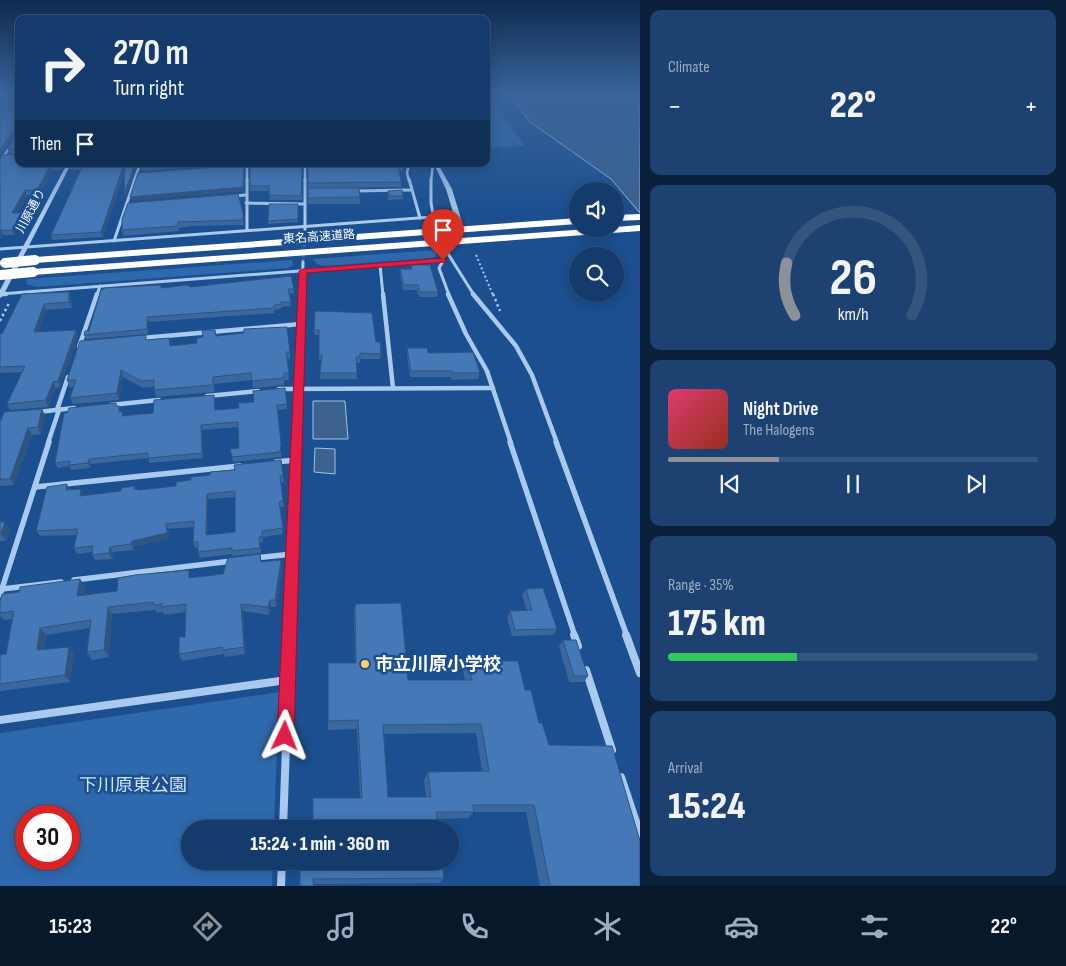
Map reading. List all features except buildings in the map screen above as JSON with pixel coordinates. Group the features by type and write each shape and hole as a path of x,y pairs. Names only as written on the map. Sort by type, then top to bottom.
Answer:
{"highway":[{"path":"624,218 640,217"},
{"name":"東名高速道路","path":"0,275 478,234 569,222"},
{"name":"東名高速道路","path":"3,263 478,234 640,228"}],"street":[{"path":"1,159 15,140"},
{"path":"1,159 11,157"},
{"name":"川原通り","path":"0,295 67,167"},
{"path":"114,241 139,167"},
{"path":"229,168 235,167"},
{"path":"247,167 247,230"},
{"path":"305,167 305,233"},
{"path":"408,167 407,173 420,218"},
{"path":"434,167 432,172 432,217 436,225"},
{"path":"436,167 455,206 459,222"},
{"path":"136,174 146,174"},
{"path":"353,191 411,190"},
{"path":"305,191 315,191"},
{"path":"228,196 246,195"},
{"path":"246,203 305,204"},
{"path":"125,205 134,204"},
{"path":"0,249 432,217"},
{"path":"445,248 471,292 516,346 532,375 640,673"},
{"path":"0,295 450,258"},
{"path":"443,260 439,268 446,290 468,340 487,371 580,654"},
{"path":"283,820 303,262"},
{"path":"380,265 393,388"},
{"path":"77,352 100,286"},
{"path":"138,339 301,324"},
{"path":"80,344 89,343"},
{"path":"71,369 1,592 292,554"},
{"path":"270,390 298,388 493,388"},
{"path":"203,396 260,391"},
{"path":"107,405 164,400"},
{"path":"28,413 78,408"},
{"path":"267,463 296,460"},
{"path":"35,487 247,465"},
{"path":"584,664 615,758"},
{"path":"0,720 287,680"},
{"path":"618,768 640,834"},
{"path":"281,886 282,870"}],"path":[{"path":"476,255 504,319"}],"green space":[{"path":"490,133 516,133 525,146 490,148"},
{"path":"436,250 436,256 432,258 324,266 317,264 313,259"},
{"path":"292,260 293,265 288,268 37,287 26,284 27,279"},
{"name":"下川原東公園","path":"279,692 274,820 181,820 181,870 273,870 272,886 0,886 0,733"}],"shaded area":[{"path":"546,133 640,133 640,213 624,194 624,182 614,182"},
{"path":"313,401 345,401 348,439 313,439"},
{"path":"315,448 335,449 335,474 314,472"}],"tunnel":[{"path":"435,225 445,249"},
{"path":"303,262 305,233"}],"place":[{"name":"市立川原小学校","path":"365,664"}],"route":[{"path":"285,736 303,271 443,260"}]}
